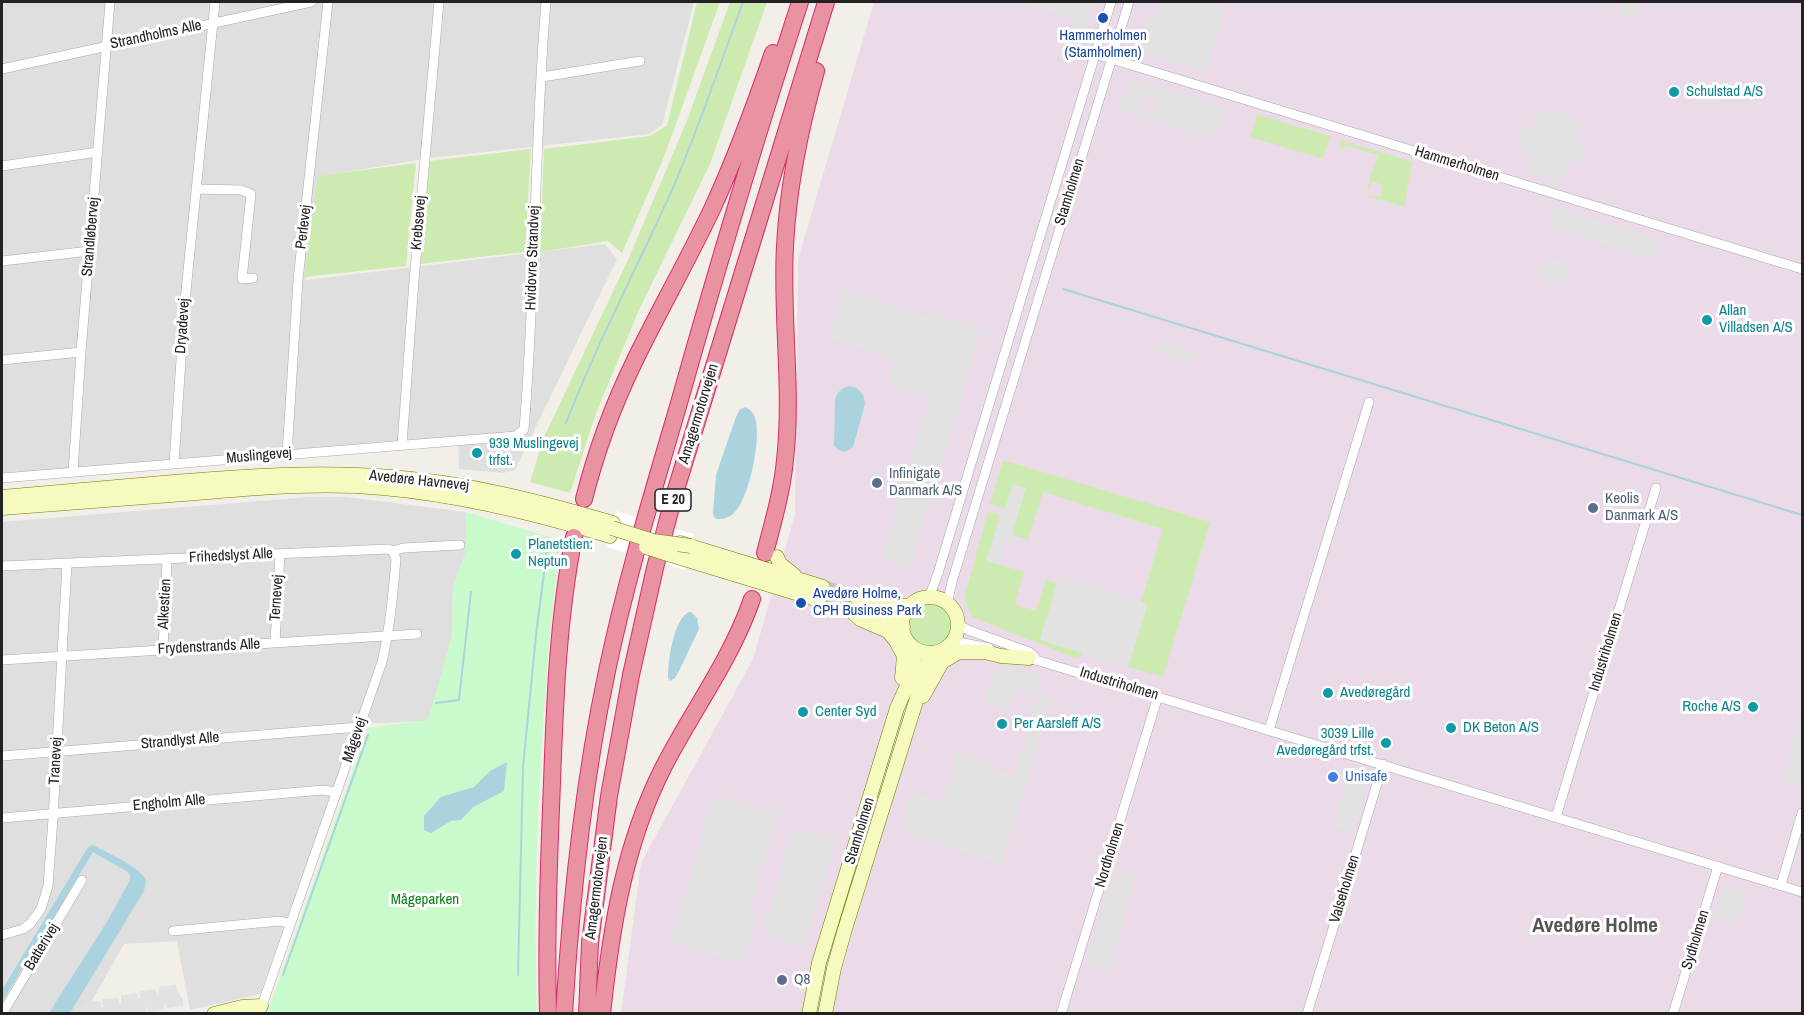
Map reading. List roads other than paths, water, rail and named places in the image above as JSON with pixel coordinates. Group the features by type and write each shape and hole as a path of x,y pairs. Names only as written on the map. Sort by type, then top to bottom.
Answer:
{"highway":[{"path":"548,1014 549,867 554,724 560,635 569,561 596,457 616,403 635,360 713,206 750,119 791,2"},
{"name":"Amagermotorvejen","path":"564,1014 568,943 585,795 620,613 704,316 800,2"},
{"name":"Amagermotorvejen","path":"587,1014 590,943 609,796 629,685 655,568 674,496 826,2"},
{"path":"763,563 778,506 785,458 788,393 783,301 785,244 791,184 794,161 813,81 835,2"},
{"path":"602,1014 618,896 638,827 662,770 735,642 752,599"}],"street":[{"name":"Strandløbervej","path":"73,472 110,2"},
{"name":"Dryadevej","path":"174,463 185,301 215,2"},
{"name":"Strandholms Alle","path":"2,69 311,2"},
{"name":"Perlevej","path":"287,454 298,280 328,2"},
{"name":"Krebsevej","path":"402,445 439,2"},
{"name":"Hvidovre Strandvej","path":"516,436 524,429 527,392 546,2"},
{"name":"Stamholmen","path":"929,598 1111,2"},
{"name":"Stamholmen","path":"947,604 1029,326 1129,2"},
{"path":"1095,54 1111,59"},
{"name":"Hammerholmen","path":"1111,59 1803,269"},
{"path":"542,77 640,61"},
{"path":"2,166 98,152"},
{"path":"196,189 241,190 251,194 242,279 253,278"},
{"path":"2,261 90,251"},
{"path":"1014,321 1029,326"},
{"path":"2,360 81,352"},
{"path":"1269,730 1369,402"},
{"name":"Muslingevej","path":"2,478 516,436"},
{"name":"Avedøre Havnevej","path":"2,497 245,477 342,474 392,477 482,488 537,500 579,521"},
{"name":"Avedøre Havnevej","path":"2,508 243,489 343,486 382,488 477,501 579,521 689,553"},
{"name":"Industriholmen","path":"1556,817 1656,488"},
{"name":"Avedøre Havnevej","path":"611,529 662,552 689,553 763,563 801,580 821,594 763,563"},
{"name":"Frihedslyst Alle","path":"2,566 388,549 393,551 403,548 460,545"},
{"name":"Mågevej","path":"260,1010 382,662 388,636 396,559 393,551"},
{"name":"Ternevej","path":"275,643 280,554"},
{"name":"Alkestien","path":"163,649 167,559"},
{"name":"Tranevej","path":"2,935 23,929 30,924 41,909 48,886 67,563"},
{"path":"752,599 763,563 780,564 801,580"},
{"path":"939,599 947,604 954,611 958,624 953,641 941,651 931,653 917,650 908,642 903,627 904,617 912,605 920,600 939,599"},
{"path":"852,603 886,607 912,605"},
{"path":"852,603 903,627"},
{"path":"852,603 860,619 888,631 904,656 897,708"},
{"name":"Industriholmen","path":"958,624 968,630 1029,652 1033,659"},
{"name":"Frydenstrands Alle","path":"2,660 417,634"},
{"name":"Industriholmen","path":"953,641 1033,659 1803,892"},
{"name":"Stamholmen","path":"809,1014 819,963 917,650"},
{"path":"911,715 942,662 959,652 985,652 1033,659"},
{"name":"Stamholmen","path":"825,1014 842,939 931,653"},
{"name":"Nordholmen","path":"1061,1014 1158,696"},
{"name":"Strandlyst Alle","path":"2,756 359,727"},
{"name":"Valseholmen","path":"1307,1014 1383,764"},
{"name":"Engholm Alle","path":"2,818 323,790 337,792"},
{"path":"1781,885 1803,813"},
{"name":"Sydholmen","path":"1673,1014 1718,866"},
{"name":"Batterivej","path":"2,1014 82,880"},
{"path":"173,931 280,921 290,924"},
{"path":"214,1014 242,1007 260,1010"}],"water":[{"path":"849,386 861,392 865,404 853,447 843,451 834,446 835,399 840,390"},
{"path":"746,407 754,415 757,427 753,467 745,495 739,506 730,516 717,519 713,513 716,475 736,417 740,409"},
{"path":"689,612 697,618 699,629 675,678 670,681 668,671 672,642 679,623"},
{"path":"507,762 504,791 473,807 461,820 451,821 431,833 424,830 424,816 441,797 474,787 490,771"},
{"path":"93,845 128,863 140,872 146,884 144,891 70,1013 49,1013 108,920 130,880 128,872 93,852 2,1002 2,990 88,847"}],"waterway":[{"path":"566,423 682,167 743,2"},
{"path":"1063,289 1802,515"},
{"path":"518,975 523,767 547,549"},
{"path":"436,703 459,700 471,592"},
{"path":"283,975 368,735"}],"tunnel":[{"path":"823,587 856,597"},
{"path":"819,600 849,609"}],"place":[{"name":"Hammerholmen (Stamholmen)","path":"1103,18"},
{"name":"Schulstad A/S","path":"1674,92"},
{"name":"Allan Villadsen A/S","path":"1707,320"},
{"name":"939 Muslingevej trfst.","path":"477,453"},
{"name":"Infinigate Danmark A/S","path":"877,483"},
{"name":"Keolis Danmark A/S","path":"1593,508"},
{"name":"Planetstien: Neptun","path":"516,554"},
{"name":"Avedøre Holme, CPH Business Park","path":"801,603"},
{"name":"Avedøregård","path":"1328,693"},
{"name":"Roche A/S","path":"1753,707"},
{"name":"Center Syd","path":"803,712"},
{"name":"Per Aarsleff A/S","path":"1002,724"},
{"name":"DK Beton A/S","path":"1451,728"},
{"name":"3039 Lille Avedøregård trfst.","path":"1386,743"},
{"name":"Unisafe","path":"1333,777"},
{"name":"Q8","path":"782,980"}],"district":[{"name":"Avedøre Holme","path":"1595,926"}],"park label":[{"name":"Mågeparken","path":"425,900"}]}
